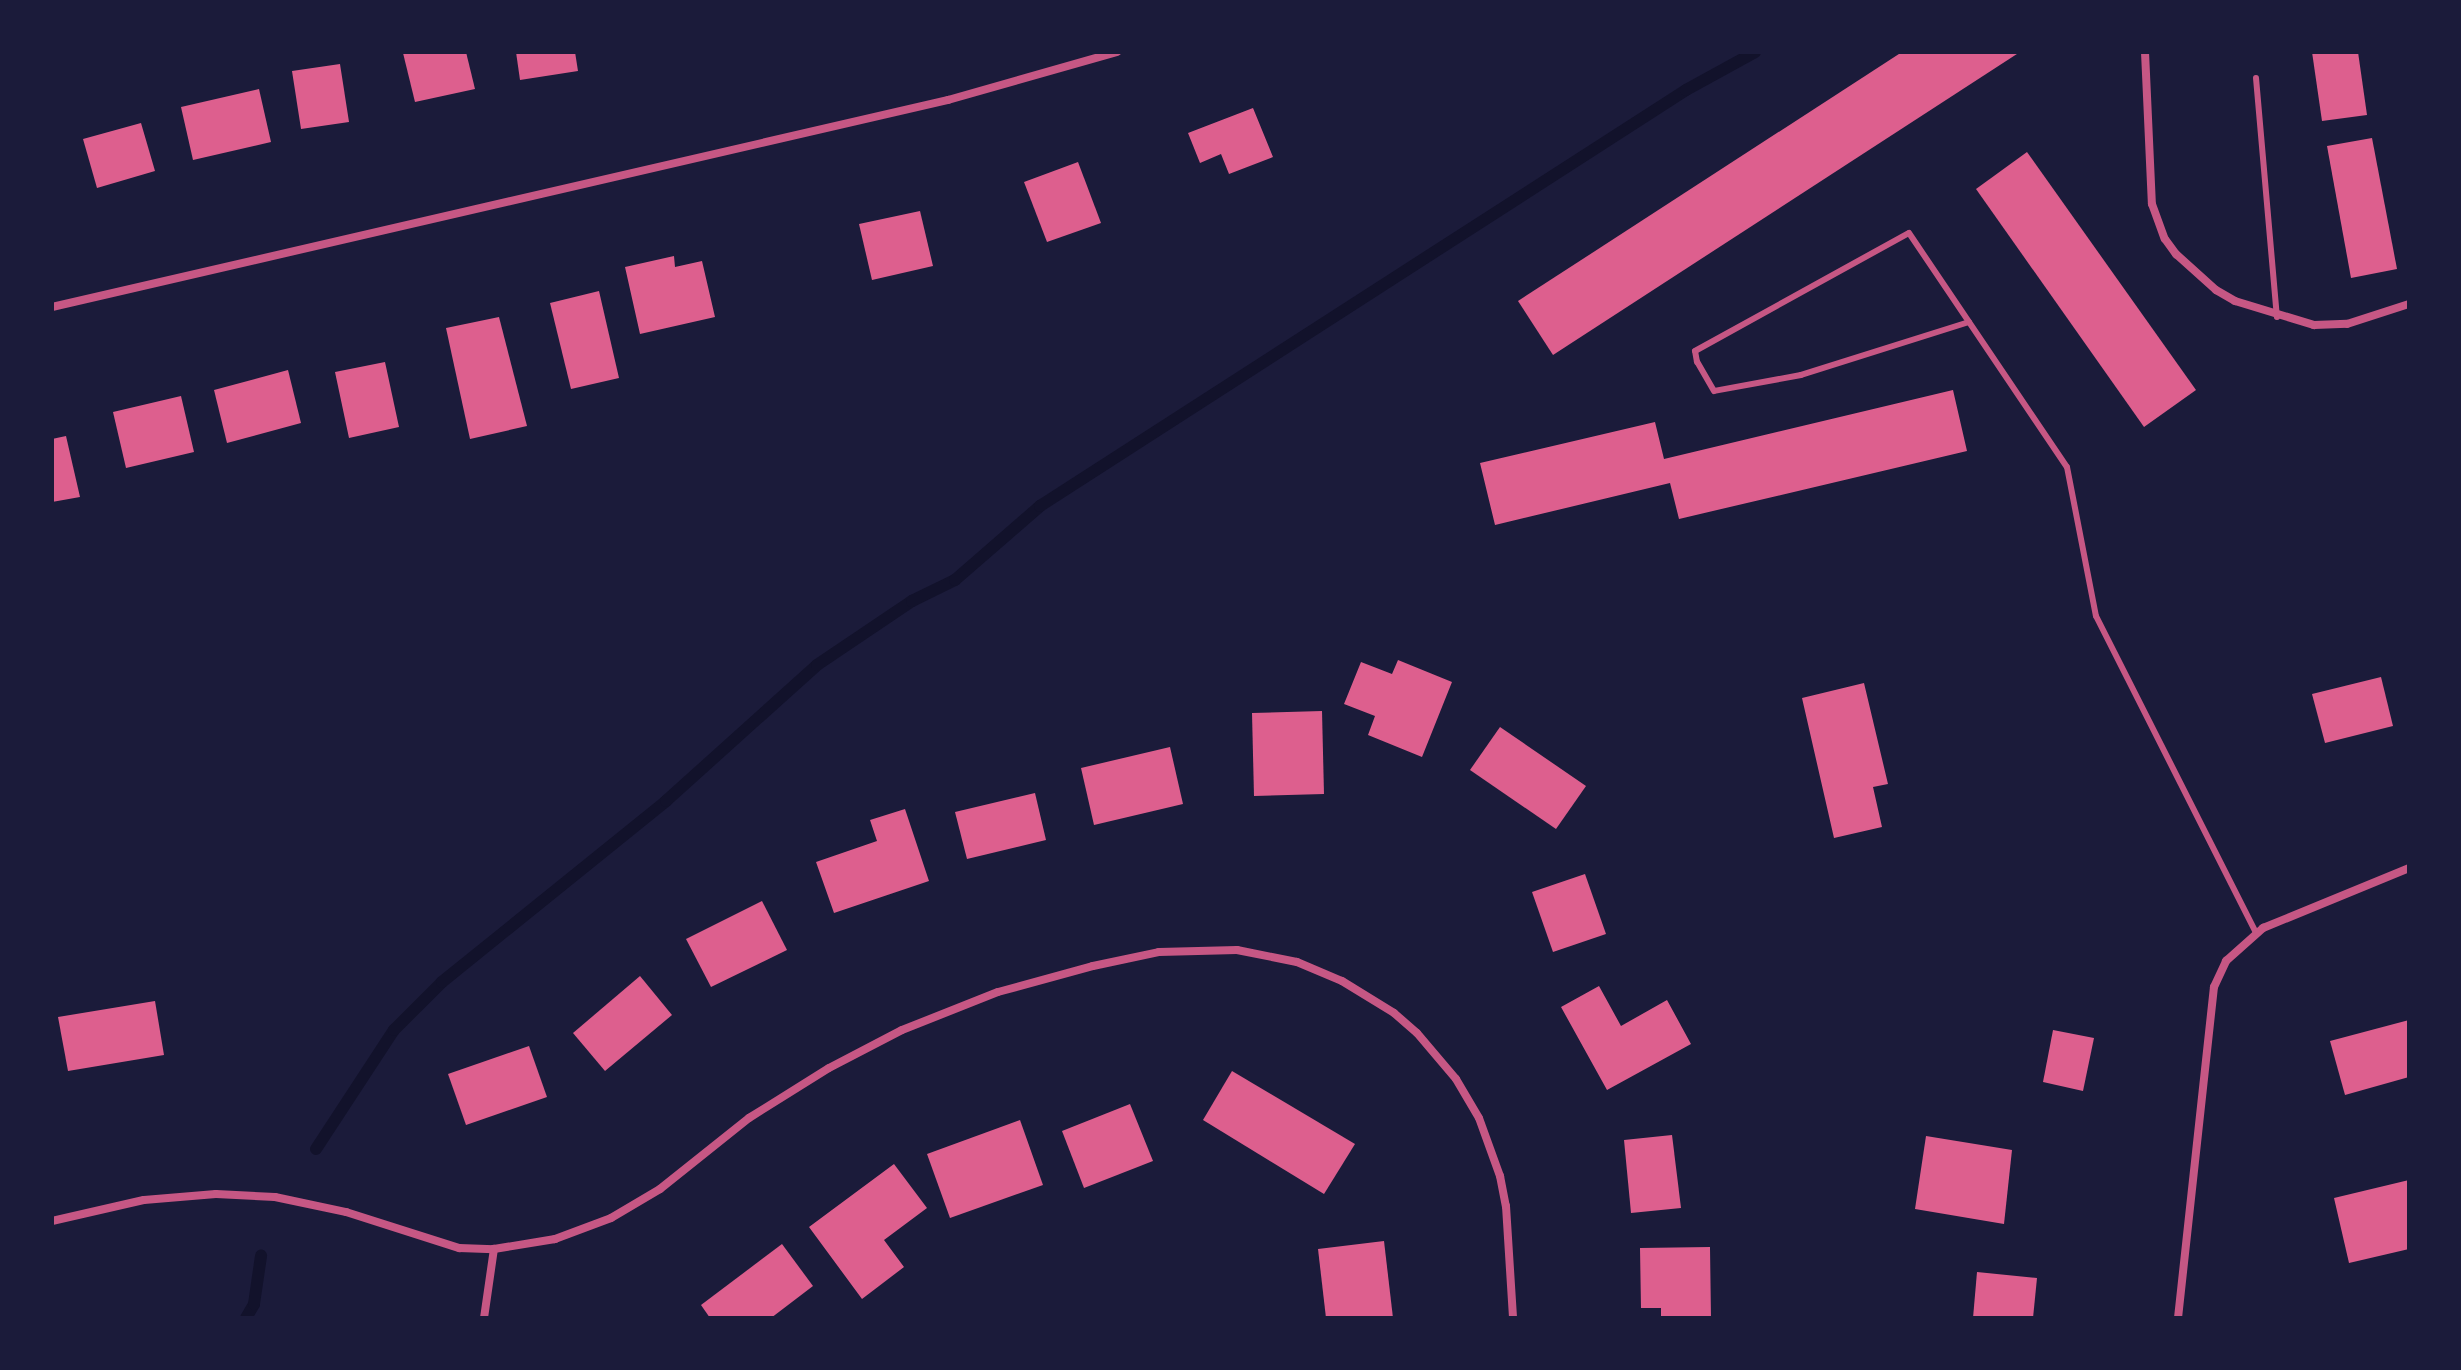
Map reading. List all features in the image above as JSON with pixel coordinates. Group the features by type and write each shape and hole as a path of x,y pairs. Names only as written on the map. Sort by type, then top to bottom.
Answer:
{"street":[{"path":"52,307 948,100 1117,52"},
{"path":"2145,52 2152,204 2165,239 2176,254 2216,290 2277,317 2314,325 2347,324 2409,304"},
{"path":"2178,1318 2214,987 2226,961 2256,933 2409,868"},
{"path":"52,1221 144,1200 216,1194 275,1197 346,1212 428,1241 459,1248 494,1249 555,1239 611,1218 660,1189 749,1118 829,1068 916,1025 998,992 1093,966 1159,952 1237,950 1297,962 1342,981 1394,1013 1417,1033 1456,1079 1479,1118 1500,1176 1506,1206 1513,1318"},
{"path":"484,1318 494,1249"}],"lane":[{"path":"2256,78 2277,317"},
{"path":"1969,322 1801,375 1714,391 1697,362 1695,351 1909,233 2067,467 2096,616 2256,933"}],"building":[{"path":"466,52 475,89 415,102 403,53"},
{"path":"516,52 575,52 578,71 520,80"},
{"path":"1902,52 2020,52 1553,355 1518,301"},
{"path":"2312,52 2358,52 2367,115 2322,121"},
{"path":"340,64 349,122 301,129 292,71"},
{"path":"259,89 271,142 193,160 181,107"},
{"path":"1253,108 1273,157 1229,174 1221,154 1200,163 1188,133"},
{"path":"141,123 155,171 97,188 83,139"},
{"path":"2372,138 2397,269 2351,278 2327,146"},
{"path":"2027,152 2196,390 2144,427 1976,189"},
{"path":"1078,162 1101,223 1047,242 1024,182"},
{"path":"920,211 933,266 872,280 859,224"},
{"path":"674,256 675,267 702,261 715,317 640,334 625,267"},
{"path":"599,291 619,378 571,389 550,303"},
{"path":"499,317 527,426 470,439 446,328"},
{"path":"385,362 399,427 349,438 335,372"},
{"path":"288,370 301,423 227,443 214,390"},
{"path":"1953,390 1967,451 1679,519 1670,483 1495,525 1480,463 1655,422 1664,459"},
{"path":"181,396 194,452 126,468 113,412"},
{"path":"66,436 80,497 52,502 52,439"},
{"path":"1398,660 1452,682 1422,757 1368,735 1375,716 1344,704 1361,662 1392,674"},
{"path":"2381,677 2393,726 2325,743 2312,694"},
{"path":"1864,683 1888,784 1873,787 1882,827 1834,838 1802,698"},
{"path":"1322,711 1324,794 1254,796 1252,713"},
{"path":"1500,727 1586,786 1556,829 1470,770"},
{"path":"1170,747 1183,804 1094,825 1081,768"},
{"path":"1035,793 1046,840 967,859 955,812"},
{"path":"905,809 929,881 834,913 816,862 877,841 870,820"},
{"path":"1585,874 1606,934 1553,952 1532,892"},
{"path":"762,901 787,950 711,987 686,939"},
{"path":"640,976 672,1015 605,1071 573,1033"},
{"path":"1599,986 1621,1026 1667,1000 1691,1044 1607,1090 1561,1007"},
{"path":"155,1001 164,1055 68,1071 58,1017"},
{"path":"2409,1020 2409,1077 2345,1095 2330,1041"},
{"path":"2053,1030 2094,1038 2083,1091 2043,1082"},
{"path":"529,1046 547,1097 466,1125 448,1074"},
{"path":"1232,1071 1355,1144 1324,1194 1203,1120"},
{"path":"1130,1104 1153,1161 1084,1188 1062,1131"},
{"path":"1020,1120 1043,1185 950,1218 927,1154"},
{"path":"1672,1135 1681,1208 1631,1213 1624,1140"},
{"path":"1926,1136 2012,1150 2004,1224 1915,1209"},
{"path":"894,1164 927,1208 884,1240 904,1267 862,1299 809,1227"},
{"path":"2409,1180 2409,1249 2349,1263 2334,1198"},
{"path":"1384,1241 1393,1318 1326,1318 1318,1249"},
{"path":"782,1244 813,1286 771,1318 710,1318 701,1305"},
{"path":"1710,1247 1711,1318 1661,1318 1661,1308 1641,1308 1640,1248"},
{"path":"1977,1272 2037,1278 2033,1318 1973,1318"}],"waterway":[{"path":"316,1149 394,1030 442,982 666,801 817,665 912,601 955,580 1040,506 1686,90 1755,52"},
{"path":"246,1318 254,1304 261,1256"}]}
